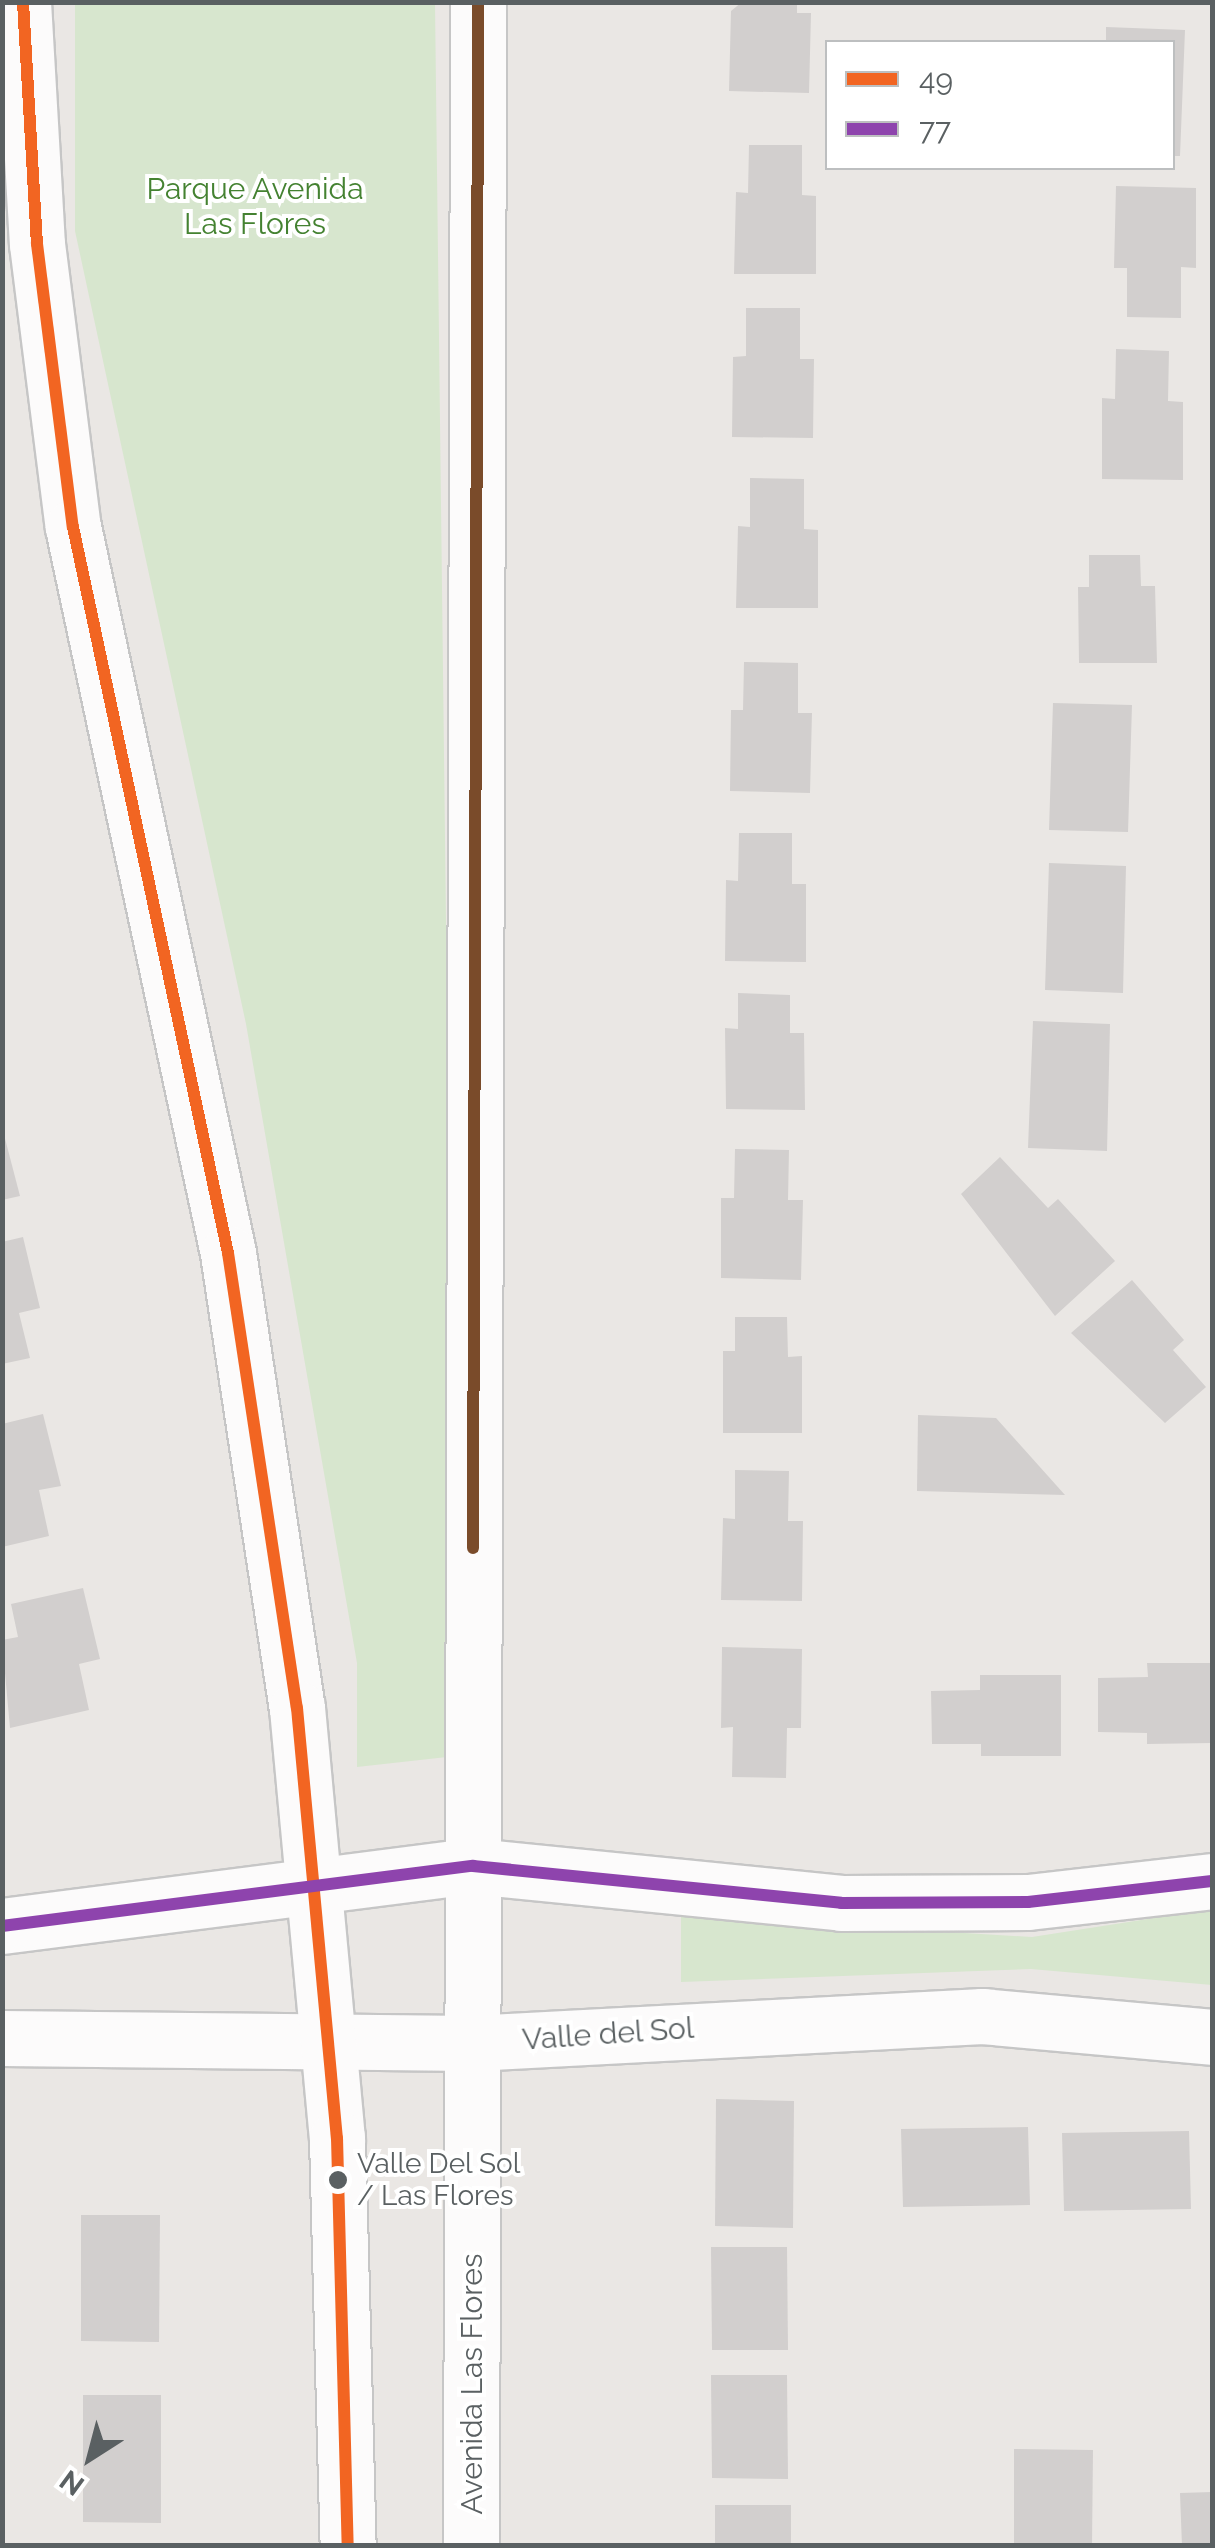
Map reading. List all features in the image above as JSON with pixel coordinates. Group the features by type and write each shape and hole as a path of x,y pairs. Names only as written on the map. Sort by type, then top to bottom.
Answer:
{"street":[{"path":"24,2 37,244 73,527 228,1253 316,1883 330,2044 348,2546"},
{"name":"Avenida Las Flores","path":"471,2546 478,2"},
{"path":"2,1926 473,1866 841,1904 1028,1902 1212,1881"},
{"name":"Valle del Sol","path":"2,2038 472,2043 905,2016 1212,2037"}],"green space":[{"name":"Parque Avenida Las Flores","path":"75,3 435,3 456,1756 357,1767 357,1663 246,1024 75,231"},
{"path":"1212,1909 1212,1985 1031,1969 681,1982 681,1916 1032,1937"}],"building":[{"path":"742,2 797,2 797,13 811,13 809,93 729,91 731,11"},
{"path":"1106,27 1185,30 1180,156 1175,156 1175,40 1106,40"},
{"path":"749,145 802,145 802,195 816,196 816,274 734,274 736,192 748,193"},
{"path":"1116,186 1196,188 1196,268 1181,267 1181,318 1127,317 1127,268 1114,268"},
{"path":"746,308 800,308 800,359 814,359 813,438 732,437 733,357 746,356"},
{"path":"1116,349 1169,351 1168,401 1183,402 1183,480 1102,479 1102,398 1115,399"},
{"path":"750,478 804,479 804,529 818,530 818,608 736,608 738,526 750,527"},
{"path":"1089,555 1140,555 1141,586 1155,586 1157,663 1079,663 1078,587 1089,587"},
{"path":"744,662 798,663 798,713 812,713 810,793 730,791 731,710 743,710"},
{"path":"1053,703 1132,705 1128,832 1049,830"},
{"path":"739,833 792,833 792,884 806,884 806,962 725,961 726,880 738,881"},
{"path":"1049,863 1126,866 1123,993 1045,990"},
{"path":"738,993 790,995 790,1033 804,1033 805,1110 726,1109 725,1028 738,1029"},
{"path":"1033,1021 1110,1024 1107,1151 1028,1148"},
{"path":"2,1127 20,1196 2,1200"},
{"path":"735,1149 789,1150 788,1200 803,1200 801,1280 721,1278 721,1198 734,1198"},
{"path":"1000,1157 1048,1208 1058,1199 1115,1261 1055,1316 961,1194"},
{"path":"23,1237 40,1308 19,1313 30,1358 2,1364 2,1242"},
{"path":"1132,1280 1184,1340 1173,1350 1206,1387 1165,1423 1071,1333"},
{"path":"735,1317 787,1317 788,1357 802,1356 802,1433 723,1433 723,1351 735,1351"},
{"path":"43,1414 61,1486 39,1490 49,1536 2,1547 2,1424"},
{"path":"918,1415 996,1418 1065,1495 917,1491"},
{"path":"735,1470 789,1471 788,1521 803,1521 802,1601 721,1600 723,1518 735,1519"},
{"path":"83,1588 100,1659 79,1664 89,1710 10,1728 2,1640 18,1637 11,1604"},
{"path":"722,1647 802,1649 801,1728 787,1728 786,1778 732,1777 733,1727 721,1728"},
{"path":"1147,1663 1212,1663 1212,1743 1147,1744 1147,1733 1098,1732 1098,1678 1148,1677"},
{"path":"980,1675 1061,1675 1061,1756 981,1756 981,1744 932,1744 931,1691 980,1690"},
{"path":"716,2099 794,2101 793,2228 715,2226"},
{"path":"1028,2127 1030,2205 903,2207 901,2129"},
{"path":"1189,2131 1191,2209 1064,2211 1062,2133"},
{"path":"81,2215 160,2215 159,2342 81,2341"},
{"path":"711,2247 787,2247 788,2350 712,2350"},
{"path":"711,2375 787,2375 788,2479 712,2478"},
{"path":"83,2395 161,2395 161,2523 83,2522"},
{"path":"1014,2449 1093,2450 1092,2546 1014,2546"},
{"path":"1212,2492 1212,2546 1182,2546 1180,2493"},
{"path":"715,2505 791,2505 791,2546 715,2546"}],"transit line":[{"name":"49","path":"23,2 37,244 73,527 228,1253 297,1708 337,2138 348,2546"},
{"path":"473,1548 478,2"},
{"name":"77","path":"2,1926 473,1866 841,1903 1028,1902 1212,1881"}],"place":[{"name":"Valle Del Sol / Las Flores","path":"338,2180"}]}
